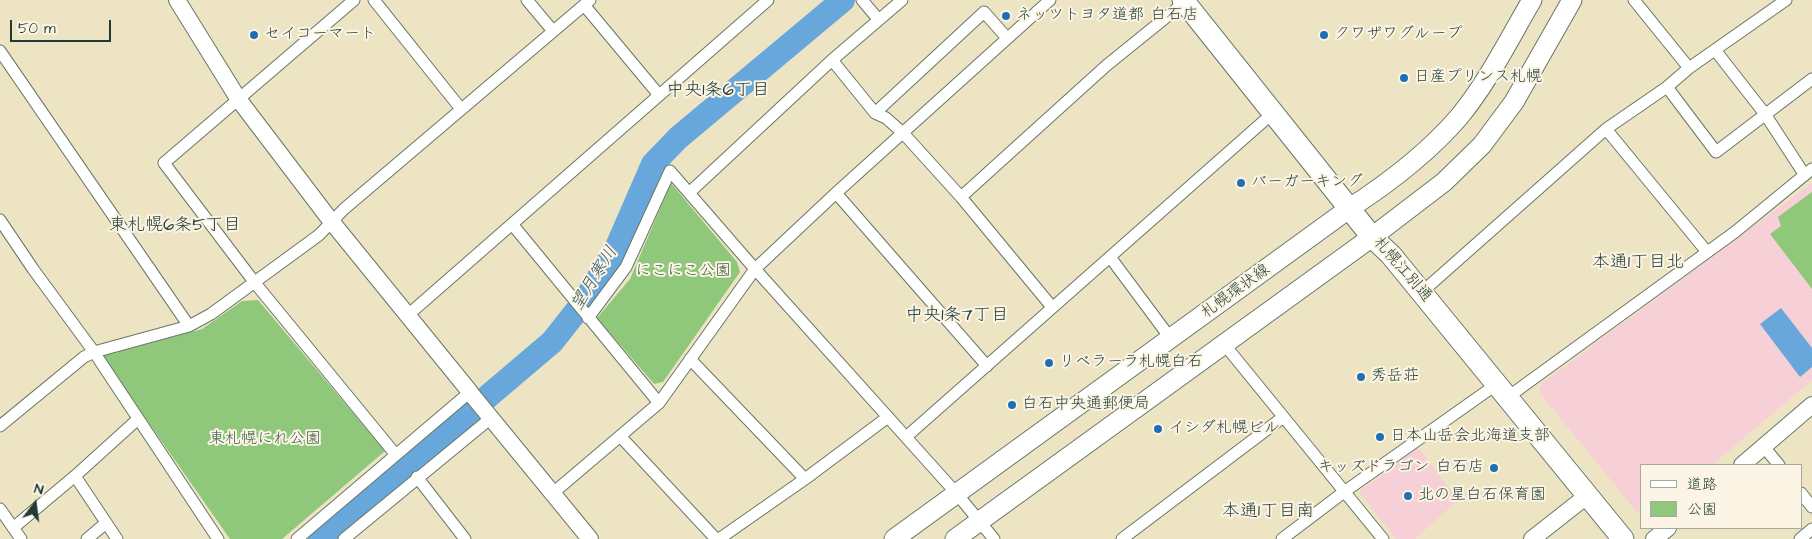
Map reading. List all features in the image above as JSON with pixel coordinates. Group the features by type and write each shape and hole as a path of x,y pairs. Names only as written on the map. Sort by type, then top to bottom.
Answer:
{"highway":[{"name":"札幌江別通","path":"1184,1 1372,236 1391,255 1422,292 1623,539"}],"main road":[{"name":"札幌環状線","path":"894,539 1350,208 1381,188 1432,146 1460,116 1491,72 1532,0"},
{"path":"955,539 1444,182 1482,145 1514,102 1572,0"}],"street":[{"path":"178,0 239,100 331,221 590,539"},
{"path":"354,0 164,163 255,283 396,455"},
{"path":"374,0 461,109"},
{"path":"527,0 553,32"},
{"path":"408,316 768,0"},
{"path":"862,0 878,19"},
{"path":"690,192 832,60 902,0"},
{"path":"553,493 659,403 755,269 836,192 1050,0"},
{"path":"1634,0 1689,68"},
{"path":"1422,292 1606,129 1786,0"},
{"path":"961,197 1107,65 1184,1"},
{"path":"0,426 84,357 94,352 189,326 211,314 255,283 319,235 331,221 587,3 659,95"},
{"path":"875,113 984,12 1008,38"},
{"path":"1282,539 1344,492 1502,390 1708,252 1808,171 1715,50"},
{"path":"0,51 189,326"},
{"path":"832,60 875,113 886,118 903,133 961,197 1052,307"},
{"path":"1667,87 1716,152 1812,79"},
{"path":"906,437 1274,112"},
{"path":"1606,129 1708,252"},
{"path":"586,315 626,267 670,171 755,269 957,494 994,539"},
{"path":"836,192 987,366"},
{"path":"0,220 33,269 94,352 218,539"},
{"path":"512,224 659,403"},
{"path":"1110,258 1171,339"},
{"path":"1224,344 1282,418 1383,539"},
{"path":"690,359 805,479"},
{"path":"297,539 471,393"},
{"path":"1743,464 1812,405"},
{"path":"344,539 418,477 487,413"},
{"path":"620,436 718,539 805,479 888,417"},
{"path":"1122,539 1282,418"},
{"path":"13,528 75,476 138,419"},
{"path":"1764,447 1778,464"},
{"path":"75,476 117,539"},
{"path":"418,477 464,539"},
{"path":"1802,494 1812,507"},
{"path":"1532,539 1588,495"},
{"path":"1,514 20,539"},
{"path":"86,539 106,523"},
{"path":"1654,539 1667,529"},
{"path":"1800,539 1812,529"}],"shaded area":[{"path":"1812,183 1812,380 1713,464 1640,464 1640,511 1636,511 1539,392 1541,384"},
{"name":"北の星白石保育園","path":"1418,447 1458,500 1415,539 1396,539 1359,492"}],"green space":[{"name":"にこにこ公園","path":"671,183 737,262 740,272 663,382 654,384 597,318 630,279"},
{"path":"1812,192 1812,289 1770,234 1781,226 1778,217"},
{"name":"東札幌にれ公園","path":"258,300 385,451 282,539 230,539 102,356 202,329 242,301"}],"water":[{"path":"1781,308 1812,348 1812,367 1800,377 1760,324"}],"waterway":[{"name":"望月寒川","path":"320,539 552,342 586,299 616,249 653,164 678,138 843,0"}],"place":[{"name":"ネッツトヨタ道都 白石店","path":"1006,16"},
{"name":"セイコーマート","path":"254,35"},
{"name":"クワザワグループ","path":"1324,35"},
{"name":"日産プリンス札幌","path":"1404,78"},
{"name":"バーガーキング","path":"1241,183"},
{"name":"リベラーラ札幌白石","path":"1049,363"},
{"name":"秀岳荘","path":"1361,377"},
{"name":"白石中央通郵便局","path":"1012,405"},
{"name":"イシダ札幌ビル","path":"1158,429"},
{"name":"日本山岳会北海道支部","path":"1380,437"},
{"name":"キッズドラゴン 白石店","path":"1494,468"},
{"name":"北の星白石保育園","path":"1408,496"}],"district":[{"name":"中央1条6丁目","path":"718,91"},
{"name":"東札幌6条5丁目","path":"175,226"},
{"name":"本通1丁目北","path":"1638,263"},
{"name":"中央1条7丁目","path":"957,316"},
{"name":"本通1丁目南","path":"1268,512"}]}
